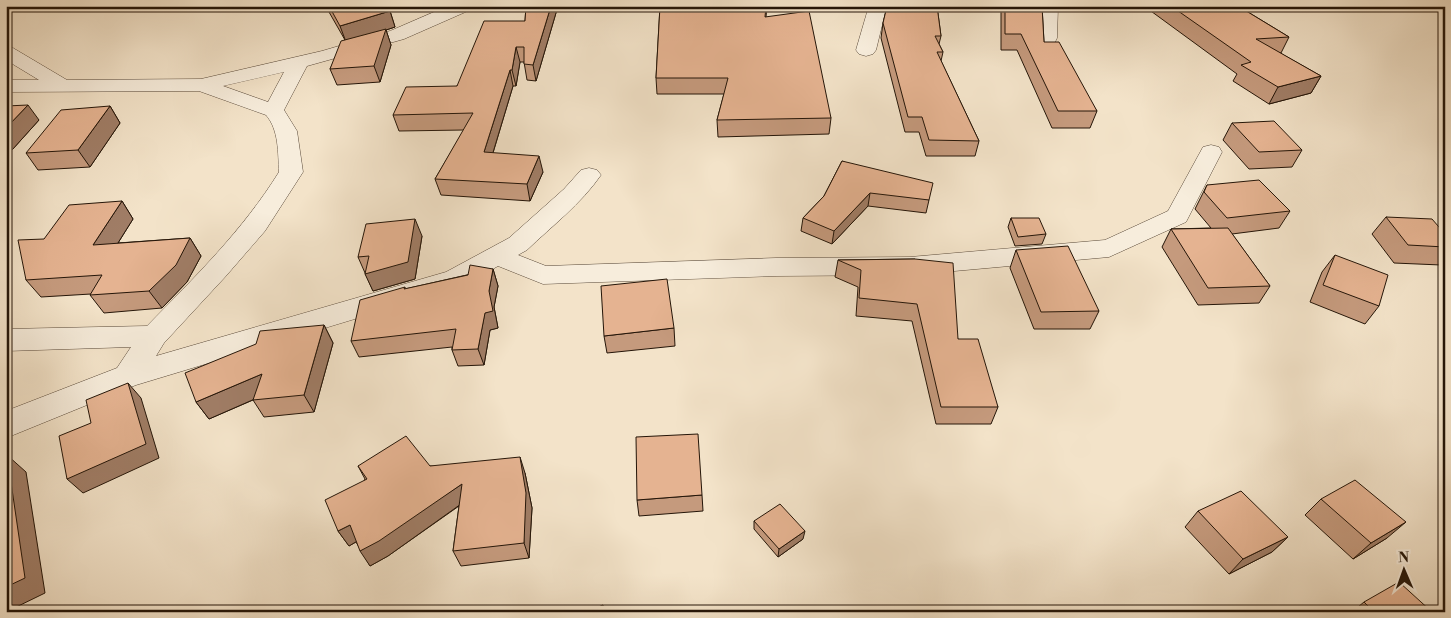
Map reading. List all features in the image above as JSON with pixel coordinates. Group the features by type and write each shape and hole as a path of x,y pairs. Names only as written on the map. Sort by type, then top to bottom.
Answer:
{"street":[{"path":"6,86 201,85 327,56 397,35 464,6"},
{"path":"866,50 877,9 876,6"},
{"path":"1048,38 1049,6"},
{"path":"6,52 62,85"},
{"path":"273,111 300,61"},
{"path":"127,376 154,336 217,270 256,225 276,198 291,172 286,131 280,118 273,111 201,85"},
{"path":"497,256 542,275 776,267 910,266 1109,248 1177,216 1211,152"},
{"path":"6,426 127,376 456,279 518,244 572,194 589,175"},
{"path":"6,340 154,336"}],"building":[{"path":"329,6 387,6 390,11 340,26"},
{"path":"526,6 551,6 533,65 524,64 524,47 516,47 512,70 510,70 484,152 539,156 527,184 435,179 473,113 393,115 406,87 457,86 484,21 525,21"},
{"path":"660,6 766,6 765,17 809,11 831,118 717,120 728,78 656,78"},
{"path":"887,6 937,6 941,36 935,36 943,52 937,52 979,141 929,140 922,117 908,117 883,23"},
{"path":"1005,6 1042,6 1044,42 1059,42 1097,111 1058,111 1021,34 1005,34"},
{"path":"1171,6 1238,6 1289,37 1256,39 1321,76 1278,87 1241,65 1251,62"},
{"path":"386,29 374,66 330,69 341,41"},
{"path":"28,105 6,128 6,106"},
{"path":"110,106 78,150 26,153 61,110"},
{"path":"1274,121 1302,150 1259,152 1232,123"},
{"path":"842,161 933,183 929,200 870,193 834,231 803,218 824,196"},
{"path":"1259,180 1290,211 1227,218 1204,192 1207,185"},
{"path":"122,201 93,245 190,238 176,265 149,291 90,295 102,275 26,280 18,240 44,239 69,205"},
{"path":"1386,217 1432,219 1445,234 1445,247 1408,245"},
{"path":"1011,218 1039,218 1046,234 1018,237"},
{"path":"415,219 408,262 365,274 369,256 358,257 366,224"},
{"path":"1228,228 1270,286 1208,288 1171,229"},
{"path":"1068,246 1099,311 1041,312 1016,250"},
{"path":"1335,255 1388,275 1379,306 1323,285"},
{"path":"915,259 953,263 958,339 978,339 998,407 941,407 917,304 859,298 861,270 838,260"},
{"path":"470,265 493,269 489,291 493,311 485,313 478,349 452,350 456,329 351,341 360,300 405,287 404,289 468,275"},
{"path":"667,279 674,328 604,336 601,286"},
{"path":"324,325 304,395 253,400 262,374 196,402 185,373 256,344 260,331"},
{"path":"128,383 146,444 67,479 59,436 91,423 86,400"},
{"path":"698,434 702,495 637,500 636,437"},
{"path":"406,436 430,466 520,457 526,493 524,543 453,551 462,484 379,541 360,551 350,525 338,531 325,500 367,479 358,466"},
{"path":"6,456 25,578 6,587"},
{"path":"1355,480 1406,522 1371,543 1321,499"},
{"path":"1241,491 1288,537 1243,559 1198,511"},
{"path":"780,504 805,531 779,549 754,521"},
{"path":"1399,582 1432,612 1374,612 1364,602"},
{"path":"603,605 605,612 586,612"}]}
